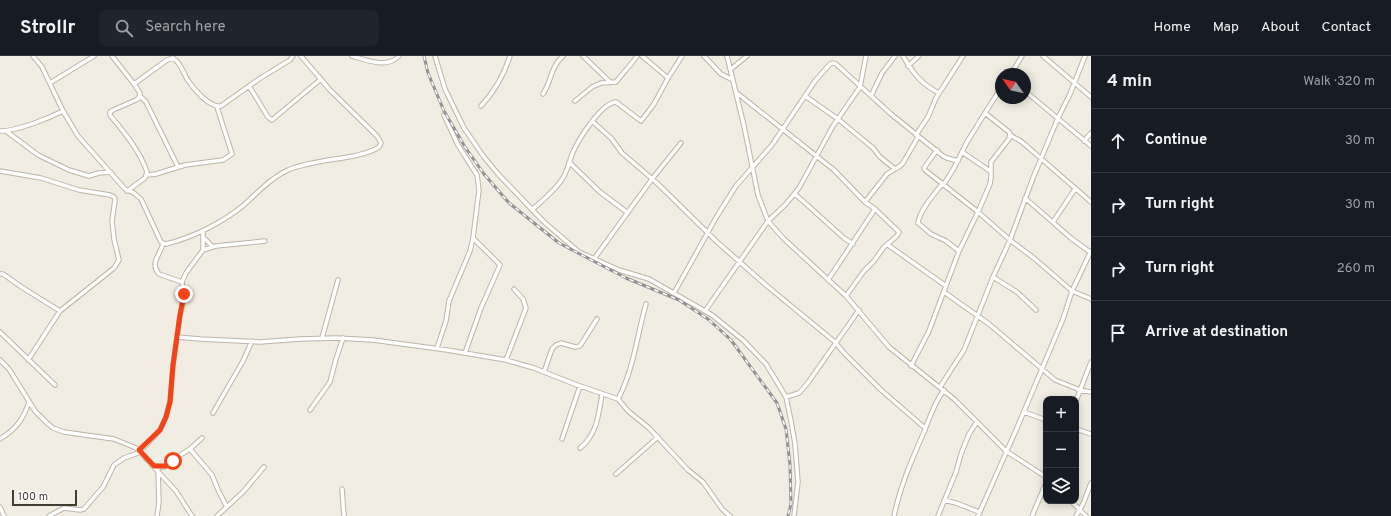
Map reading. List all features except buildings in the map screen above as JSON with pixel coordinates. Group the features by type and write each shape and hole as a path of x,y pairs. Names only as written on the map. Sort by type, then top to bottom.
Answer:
{"street":[{"path":"33,56 42,67 63,111 78,136 127,191 134,193 141,199 159,238 163,243"},
{"path":"50,83 94,56"},
{"path":"112,56 134,84 140,96 146,102 178,167"},
{"path":"217,107 225,104 249,86 290,60 293,56"},
{"path":"163,243 169,243 203,230 237,210 264,187 288,170 300,166 360,154 379,147 381,143 376,136 301,56"},
{"path":"352,56 385,63 391,62 399,56"},
{"path":"435,56 445,89 464,128 484,157 544,222 579,252 619,270 644,276 705,311 727,326 766,364 786,397 795,444 798,482 794,516"},
{"path":"481,106 495,90 510,56"},
{"path":"543,94 549,84 554,66 563,56"},
{"path":"583,56 610,82"},
{"path":"575,101 592,87 601,83 616,82 637,56"},
{"path":"642,56 668,78"},
{"path":"532,210 561,181 576,146 592,122 605,107 613,102 616,102 642,121 654,104 682,56"},
{"path":"704,56 721,74 733,80"},
{"path":"727,56 737,93 758,195 768,221 783,238 846,296 889,347 954,399 1006,451 1043,475"},
{"path":"730,69 747,56"},
{"path":"705,311 768,221 795,194 804,180 816,156 838,119 860,87 866,56"},
{"path":"871,96 882,73 895,56"},
{"path":"903,56 908,66 924,84 939,94"},
{"path":"908,66 919,56"},
{"path":"865,202 884,178 904,163 939,94 962,56"},
{"path":"1015,68 1022,56"},
{"path":"1043,56 1091,97"},
{"path":"894,516 896,504 909,467 932,409 964,350 993,277 1010,240 1025,198 1085,56"},
{"path":"127,191 147,175 156,174 178,167 223,160 232,154 217,107 198,92 173,58 167,60 134,84"},
{"path":"674,293 736,186 772,145 805,96 823,72 832,63 836,64 860,87 917,136 947,158 958,161"},
{"path":"249,86 268,117 272,120 321,79"},
{"path":"737,93 834,170 865,202 875,209 899,232 856,282 846,296"},
{"path":"140,96 136,100 113,110 110,112 110,115 122,128 133,145 146,168 147,175"},
{"path":"805,96 838,119 873,148 880,157 895,169"},
{"path":"1031,96 1091,146"},
{"path":"959,251 946,241 931,234 918,223 921,215 958,161 995,97"},
{"path":"0,130 6,131 40,121 63,111"},
{"path":"985,113 1009,132 1010,135 1022,142 1042,158 1091,202"},
{"path":"437,348 446,321 449,301 470,250 478,198 478,179 458,145 444,115"},
{"path":"592,122 611,138 622,153 767,286 836,342 844,353 881,390 925,428"},
{"path":"6,131 38,156 69,170 89,176 111,172"},
{"path":"1084,141 1091,133"},
{"path":"911,366 928,331 959,251 991,181 990,165 992,159 1005,146 1010,135"},
{"path":"594,258 652,179 681,143"},
{"path":"937,150 924,169 1072,291 1091,299"},
{"path":"962,152 990,171"},
{"path":"569,162 600,192 628,212"},
{"path":"0,171 41,178 72,188 114,197 112,221 119,262 114,268 60,311 28,360"},
{"path":"1053,222 1075,189"},
{"path":"795,194 844,238 853,244"},
{"path":"944,500 956,503 978,514 1024,412 1063,320 1072,291 1091,251 1025,198"},
{"path":"828,280 875,209"},
{"path":"49,516 64,508 84,509 103,487 114,465 124,458 140,451 156,436 164,423 170,402 177,337 184,299 182,282 186,273 202,250 204,238 203,230"},
{"path":"204,238 213,247"},
{"path":"465,353 481,308 500,265 473,238"},
{"path":"202,250 213,247 265,241"},
{"path":"163,243 156,260 156,271 159,274 182,282"},
{"path":"888,244 946,286"},
{"path":"0,274 4,274 23,288 60,311"},
{"path":"993,277 1017,292 1036,310"},
{"path":"322,338 338,280"},
{"path":"506,360 526,308 523,299 514,289"},
{"path":"944,292 989,324 1055,380 1080,390 1091,392"},
{"path":"618,399 628,378 639,326 646,304"},
{"path":"786,397 799,393 808,384 859,310"},
{"path":"544,372 552,349 561,343 575,347 580,346 597,319"},
{"path":"0,332 55,386"},
{"path":"177,337 252,341 343,338 394,342 506,360 544,372 618,399 628,411 658,437 688,470 703,482 722,508 730,516"},
{"path":"310,410 330,382 334,364 343,338"},
{"path":"213,413 243,361 252,341"},
{"path":"0,360 9,369 40,417 53,428 64,432 114,439 140,451 176,490 192,516"},
{"path":"1078,396 1091,362"},
{"path":"562,439 580,386"},
{"path":"580,448 590,437 597,422 602,394"},
{"path":"0,439 11,432 18,424 29,402"},
{"path":"1024,412 1043,419"},
{"path":"938,516 956,472 961,454 977,422"},
{"path":"1079,430 1091,434"},
{"path":"616,474 658,437"},
{"path":"154,466 162,467 169,465 202,438"},
{"path":"190,449 212,475 227,507"},
{"path":"217,516 246,489 264,467"},
{"path":"158,470 158,516"},
{"path":"1076,516 1083,504 1091,483"},
{"path":"342,489 344,516"},
{"path":"1032,516 1043,490"},
{"path":"1074,504 1086,516"},
{"path":"0,506 4,516"}],"railway":[{"path":"424,56 428,73 444,111 465,147 484,174 509,203 559,243 626,278 679,300 708,319 731,340 777,403 786,429 790,465 791,504 788,516"}],"route":[{"path":"173,461 166,466 154,466 139,450 156,436 166,417 170,402 173,365 184,294"}]}
